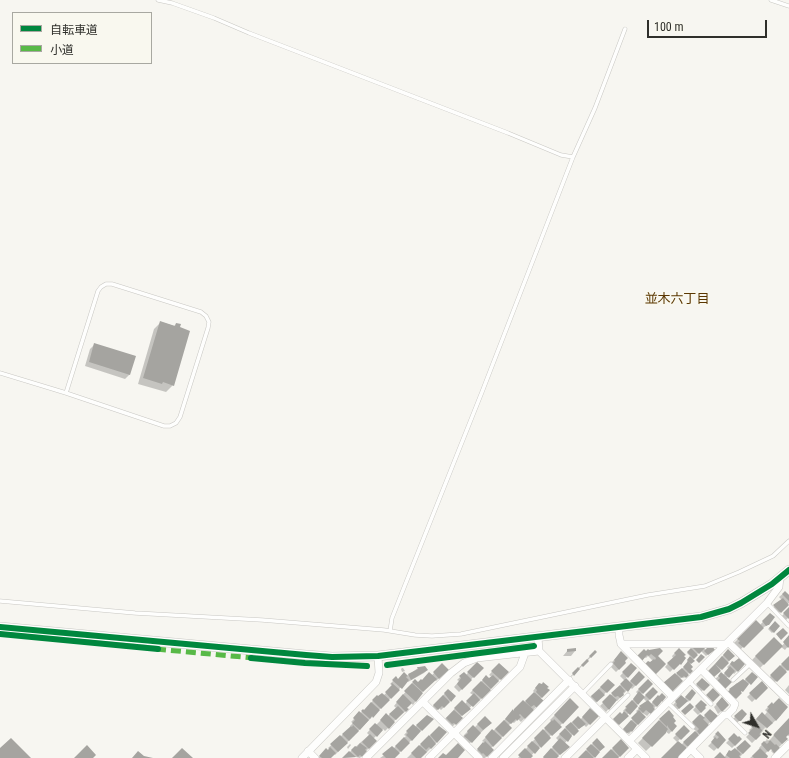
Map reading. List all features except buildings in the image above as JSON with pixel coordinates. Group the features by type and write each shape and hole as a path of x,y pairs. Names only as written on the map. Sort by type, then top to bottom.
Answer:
{"street":[{"path":"0,627 332,657 378,656 684,620 716,613 741,603 789,570"},
{"path":"630,740 768,603 779,587 780,577"},
{"path":"619,627 621,644 670,700"},
{"path":"538,637 539,651 630,740 646,758"},
{"path":"621,644 674,645 727,643 751,663 789,701"},
{"path":"366,758 451,673 464,663 477,658 539,651"},
{"path":"429,758 520,667 525,653"},
{"path":"302,758 376,682 378,673 378,656"},
{"path":"682,758 724,715 727,715 733,709 735,704 701,669"},
{"path":"492,758 569,680"},
{"path":"503,758 575,686"},
{"path":"423,702 479,758"},
{"path":"565,758 606,717"},
{"path":"775,758 788,746"},
{"path":"628,758 637,749"},
{"path":"691,749 700,758"},
{"path":"308,751 315,758"}],"lane":[{"path":"158,0 173,2 249,33 573,158"},
{"path":"771,0 789,6"},
{"path":"390,631 392,618 573,158 595,108 624,29"},
{"path":"0,373 66,393 164,426 170,426 176,423 180,418 208,328 209,322 206,316 201,312 112,284 106,284 98,291 66,393"},
{"path":"0,601 135,613 262,620 390,631 414,635 432,636 461,634 648,595 705,586 773,556 789,541"},
{"path":"768,603 789,626"},
{"path":"733,680 751,663"},
{"path":"582,694 611,664"},
{"path":"689,681 711,704"},
{"path":"606,717 628,695"},
{"path":"670,700 693,727"},
{"path":"727,715 745,733"}],"marked path":[{"path":"156,649 253,658"}],"cycle path":[{"path":"0,627 332,657 378,656 701,617 729,609 741,603 772,584 789,570"},
{"path":"0,634 158,649"},
{"path":"387,665 534,646"},
{"path":"251,658 305,663 367,666"}],"district":[{"name":"並木六丁目","path":"677,300"}]}
